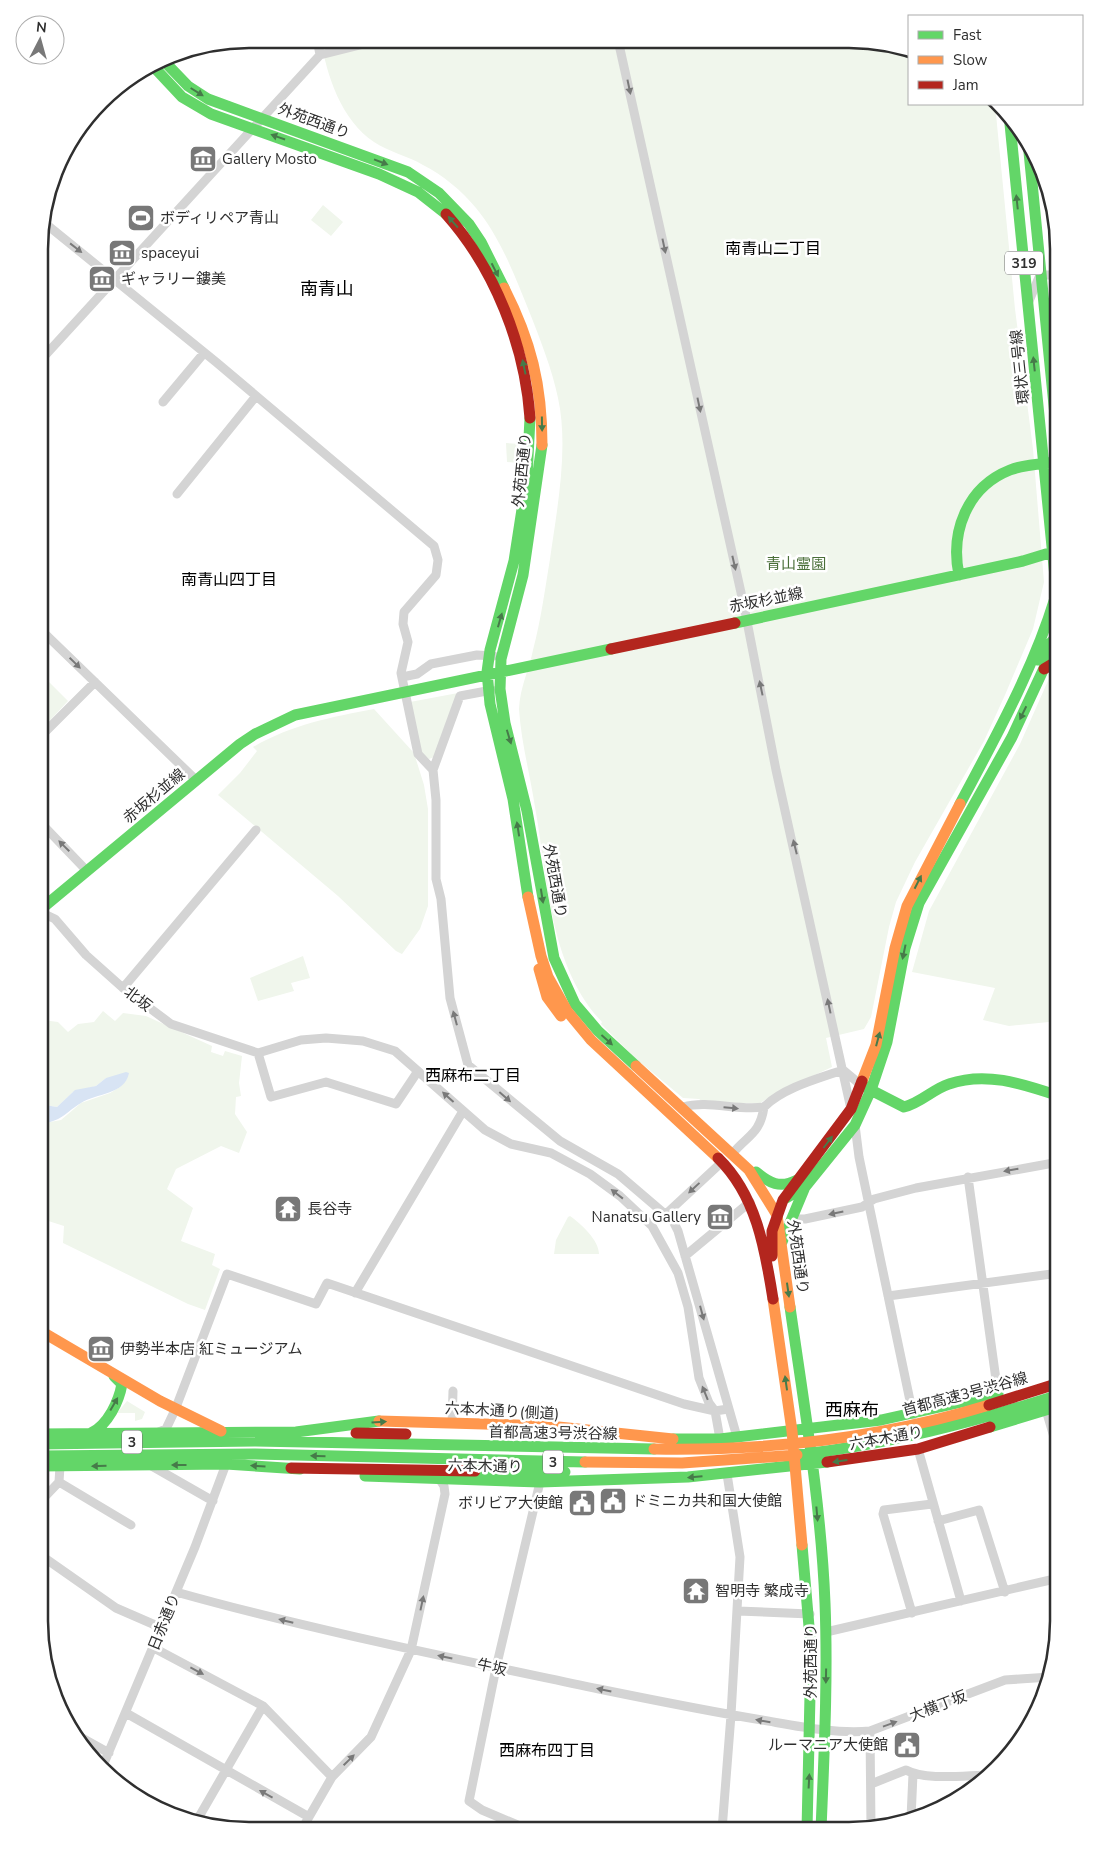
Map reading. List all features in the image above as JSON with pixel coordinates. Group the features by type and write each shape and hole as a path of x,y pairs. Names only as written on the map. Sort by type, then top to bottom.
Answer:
{"main road":[{"name":"外苑西通り","path":"167,65 188,86 208,99 261,118 352,157"},
{"name":"外苑西通り","path":"156,70 168,85 182,97 211,114 251,129 408,172 439,193 454,207 481,242 518,316 529,343 540,400 541,457 523,575 495,656 487,691 513,800 538,944 541,978 543,988 552,1006 580,1034 612,1059 722,1162 741,1186 750,1202 760,1230 772,1288 792,1431 810,1614 812,1728 807,1822"},
{"name":"環状三号線","path":"1010,128 1046,464 1050,520"},
{"name":"環状三号線","path":"1029,158 1050,370"},
{"path":"959,575 955,551 958,530 965,511 981,488 988,482 1011,470 1050,463"},
{"name":"赤坂杉並線","path":"48,904 196,780 255,734 295,715 959,575 1023,561 1050,553"},
{"path":"772,1288 771,1241 777,1215 783,1200 801,1184 855,1125 866,1088 895,948 907,906 1002,727 1050,620"},
{"path":"782,1242 801,1184 866,1088 887,1042 905,948 919,903 1012,737 1041,665 1042,652 1050,644"},
{"name":"外苑西通り","path":"495,656 505,723 527,811 549,936 560,975 575,1004 591,1024 749,1170 777,1215 810,1445 826,1632 821,1822"},
{"path":"1002,727 1041,665 1050,662"},
{"path":"866,1088 904,1106 912,1105 948,1084 963,1080 987,1078 1017,1082 1050,1093"},
{"path":"851,1109 855,1125"},
{"path":"749,1170 760,1174 770,1184 801,1184"},
{"path":"741,1186 758,1199 770,1202 783,1200"},
{"path":"48,1335 175,1410 225,1434"},
{"path":"81,1433 99,1430 122,1390 120,1380 86,1358"},
{"name":"六本木通り","path":"737,1437 808,1430 912,1415 998,1394 1050,1379"},
{"name":"首都高速3号渋谷線","path":"48,1444 255,1441 702,1450 817,1440 898,1427 956,1414 1050,1386"},
{"path":"48,1434 296,1432 380,1438 560,1446 700,1447 818,1436 930,1417 998,1394"},
{"name":"首都高速3号渋谷線","path":"48,1456 255,1454 647,1464 739,1459 901,1439 968,1423 1050,1398"},
{"name":"六本木通り","path":"291,1468 380,1478 540,1482 646,1479 727,1474 812,1465 918,1448 1050,1409"},
{"name":"六本木通り","path":"291,1468 378,1464 558,1467 741,1464 893,1444 1023,1417"},
{"name":"六本木通り(側道)","path":"296,1432 380,1422 549,1426 660,1439 737,1437"},
{"path":"792,1431 797,1440 810,1445 844,1445 862,1452 883,1454"},
{"path":"224,1469 225,1434"},
{"path":"737,1437 743,1448 751,1452 794,1451 807,1453 812,1465"},
{"path":"48,1450 226,1448 380,1438 626,1443 702,1450"},
{"path":"48,1466 210,1465 224,1469 291,1468 601,1472 647,1464"}],"street":[{"path":"319,48 320,54"},
{"path":"48,352 320,54 346,48"},
{"path":"620,48 746,619 776,770 851,1109"},
{"path":"49,226 378,497 436,549 438,560 436,576 404,612 404,624 408,642 402,677 418,754 433,770"},
{"path":"1028,304 1040,275 1050,275"},
{"path":"163,402 204,353"},
{"path":"177,494 256,396"},
{"path":"48,637 196,780"},
{"path":"402,677 417,674 431,664 471,656 495,656"},
{"path":"48,729 95,682"},
{"path":"500,689 460,696 433,770 436,800 436,879 441,899 450,998 468,1065 560,1141 618,1174 666,1214 678,1231 737,1437"},
{"path":"48,830 87,871"},
{"path":"123,988 256,830"},
{"name":"北坂","path":"48,915 55,919 86,955 123,988 171,1024 258,1053"},
{"path":"418,1071 396,1104 326,1082 271,1098 258,1053 301,1040 326,1038 363,1041 395,1051 418,1071 462,1111 485,1130 511,1144 551,1153 590,1174 620,1196 652,1226 678,1273 688,1307 699,1378 709,1403 715,1411 720,1438"},
{"path":"843,1070 866,1088"},
{"path":"683,1107 700,1104 736,1108 764,1107 780,1096 812,1081 843,1070"},
{"path":"733,1154 740,1144 754,1135 763,1116 764,1107"},
{"path":"355,1293 462,1111"},
{"path":"855,1125 912,1415"},
{"path":"666,1214 722,1162"},
{"path":"782,1242 794,1219 805,1219 862,1207 874,1199 968,1177 1050,1163"},
{"path":"968,1177 981,1284 998,1394"},
{"path":"685,1256 750,1202"},
{"path":"678,1273 688,1267"},
{"path":"157,1432 166,1429 175,1410 228,1274 316,1304 327,1283 684,1404 715,1411 728,1408"},
{"path":"888,1296 1050,1275"},
{"path":"452,1423 453,1391"},
{"path":"1046,1410 1050,1424"},
{"path":"918,1448 932,1504 961,1601"},
{"path":"148,1465 154,1466 213,1501"},
{"path":"48,1494 59,1482 60,1466"},
{"name":"日赤通り","path":"105,1762 154,1648 224,1469"},
{"path":"723,1822 732,1715 740,1556 727,1474"},
{"path":"306,1822 332,1777 371,1738 411,1650 445,1494 444,1486 440,1480"},
{"path":"59,1482 131,1525"},
{"path":"510,1822 482,1810 469,1800 496,1668 540,1482"},
{"path":"912,1613 882,1514 884,1510 932,1504"},
{"path":"938,1521 979,1510 1004,1592"},
{"path":"48,1560 116,1608 162,1628"},
{"path":"826,1632 1050,1580"},
{"name":"牛坂","path":"176,1592 282,1620 496,1668 732,1715 825,1729"},
{"path":"738,1611 810,1614"},
{"path":"154,1648 263,1706 332,1777"},
{"name":"大横丁坂","path":"825,1729 850,1733 870,1731 1005,1680 1043,1677"},
{"path":"200,1816 263,1706"},
{"path":"126,1712 309,1818"},
{"path":"870,1731 871,1820"},
{"path":"88,1741 109,1753"},
{"path":"872,1784 906,1770 913,1774 980,1774"},
{"path":"912,1812 913,1774"}],"green space":[{"name":"青山霊園","path":"322,48 876,49 908,56 908,105 991,105 996,110 1015,309 1033,449 1044,582 1033,629 984,741 915,862 896,902 889,927 871,1017 864,1029 826,1038 832,1067 776,1093 760,1103 705,1103 699,1099 683,1098 634,1057 601,1024 602,1022 584,1000 571,975 561,948 548,892 519,709 521,693 541,616 559,499 562,437 558,398 549,365 518,284 500,244 485,219 465,196 445,179 417,162 374,142 363,133 344,110 337,96"},
{"path":"323,205 343,222 331,236 311,220"},
{"path":"506,443 520,444 518,463 507,462"},
{"path":"1050,676 1050,1022 1009,1026 983,1020 995,988 912,972 929,911 1020,744"},
{"path":"48,681 68,701 48,722"},
{"path":"458,693 434,757 429,759 422,753 420,747 410,702"},
{"path":"374,709 414,753 424,785 428,809 428,906 420,929 402,954 396,951 338,896 218,795 240,773 257,751 253,747 267,739 297,727"},
{"path":"303,956 310,978 291,983 294,991 258,1001 250,978"},
{"path":"103,1011 115,1021 123,1013 146,1016 212,1046 211,1052 223,1056 225,1051 242,1056 239,1083 241,1096 236,1097 235,1114 247,1132 239,1153 221,1146 176,1169 167,1189 193,1208 181,1241 215,1254 212,1265 220,1269 205,1310 188,1304 63,1243 64,1226 48,1221 48,1122 61,1120 81,1103 110,1093 120,1087 127,1079 106,1078 96,1086 73,1092 57,1107 48,1106 48,1021 58,1022 68,1032 78,1024 94,1022"},
{"path":"570,1216 593,1238 599,1254 554,1254 556,1240"},
{"path":"127,1401 145,1412 142,1419 135,1421 135,1413 117,1413"}],"water":[{"path":"126,1072 129,1073 122,1086 116,1090 87,1100 58,1119 48,1123 48,1106 57,1107 75,1090 96,1086 106,1078"}],"traffic: fast":[{"path":"167,65 188,86 208,99 408,172 439,193 469,224 481,242 504,288"},
{"path":"156,70 182,97 211,114 379,174 418,192 446,214"},
{"path":"1010,128 1050,526"},
{"path":"1030,158 1050,365"},
{"path":"528,897 513,799 490,704 487,672 490,650 514,561 527,477 530,418"},
{"path":"542,445 523,575 501,659 500,689 505,723 527,811 554,958 575,1004 598,1031 636,1066"},
{"path":"959,575 957,543 965,513 973,499 995,478 1010,470 1028,465 1050,463"},
{"path":"735,623 1023,561 1050,553"},
{"path":"960,804 1025,677 1050,613"},
{"path":"1038,660 1050,644"},
{"path":"48,903 240,744 255,734 295,715 611,649"},
{"path":"786,1198 805,1187 855,1125 871,1090 887,1042 905,948 919,903 1012,737 1050,655"},
{"path":"865,1087 904,1107 943,1086 963,1080 991,1079 1032,1087 1050,1093"},
{"path":"756,1172 775,1184 791,1183 797,1180"},
{"path":"782,1242 805,1187"},
{"path":"790,1307 811,1455 823,1566 826,1660 821,1822"},
{"path":"91,1433 103,1424 112,1412 118,1398 122,1384 114,1376"},
{"path":"673,1439 720,1439 881,1420 998,1394"},
{"path":"797,1455 897,1439 993,1415 1050,1398"},
{"path":"990,1427 1050,1409"},
{"path":"48,1434 296,1432 379,1421"},
{"path":"48,1444 255,1441 654,1449"},
{"path":"48,1456 255,1454 585,1462"},
{"path":"365,1476 540,1482 688,1477 827,1462"},
{"path":"48,1466 226,1464 300,1469"},
{"path":"475,1471 565,1472"},
{"path":"802,1545 811,1650 807,1822"}],"traffic: slow":[{"path":"504,288 521,326 533,364 540,403 542,445"},
{"path":"862,1081 876,1045 895,948 907,906 960,804"},
{"path":"528,897 541,956 548,977 567,1011 591,1040 718,1158"},
{"path":"539,969 547,997 561,1016"},
{"path":"636,1066 749,1170 777,1215 790,1307"},
{"path":"773,1299 792,1431 802,1545"},
{"path":"48,1335 160,1401 221,1431"},
{"path":"654,1449 738,1448 823,1440 907,1426 989,1405"},
{"path":"379,1421 549,1426 673,1439"},
{"path":"585,1462 682,1463 797,1455"}],"traffic: jam":[{"path":"446,214 479,259 493,284 504,310 522,363 530,418"},
{"path":"611,649 735,623"},
{"path":"1044,669 1050,665"},
{"path":"772,1256 772,1231 783,1200 851,1109 862,1081"},
{"path":"718,1158 731,1173 750,1205 762,1242 773,1299"},
{"path":"989,1405 1050,1386"},
{"path":"827,1462 918,1449 990,1427"},
{"path":"356,1433 406,1434"},
{"path":"291,1468 475,1471"}],"place":[{"name":"Gallery Mosto","path":"203,159"},
{"name":"ボディリペア青山","path":"141,218"},
{"name":"spaceyui","path":"122,253"},
{"name":"ギャラリー鏤美","path":"102,279"},
{"name":"長谷寺","path":"288,1209"},
{"name":"Nanatsu Gallery","path":"720,1217"},
{"name":"伊勢半本店 紅ミュージアム","path":"101,1349"},
{"name":"ドミニカ共和国大使館","path":"613,1501"},
{"name":"ボリビア大使館","path":"582,1503"},
{"name":"智明寺 繁成寺","path":"696,1591"},
{"name":"ルーマニア大使館","path":"907,1745"}],"district":[{"name":"南青山二丁目","path":"773,249"},
{"name":"南青山","path":"327,289"},
{"name":"南青山四丁目","path":"229,580"},
{"name":"西麻布二丁目","path":"473,1076"},
{"name":"西麻布","path":"852,1410"},
{"name":"西麻布四丁目","path":"547,1751"}]}
